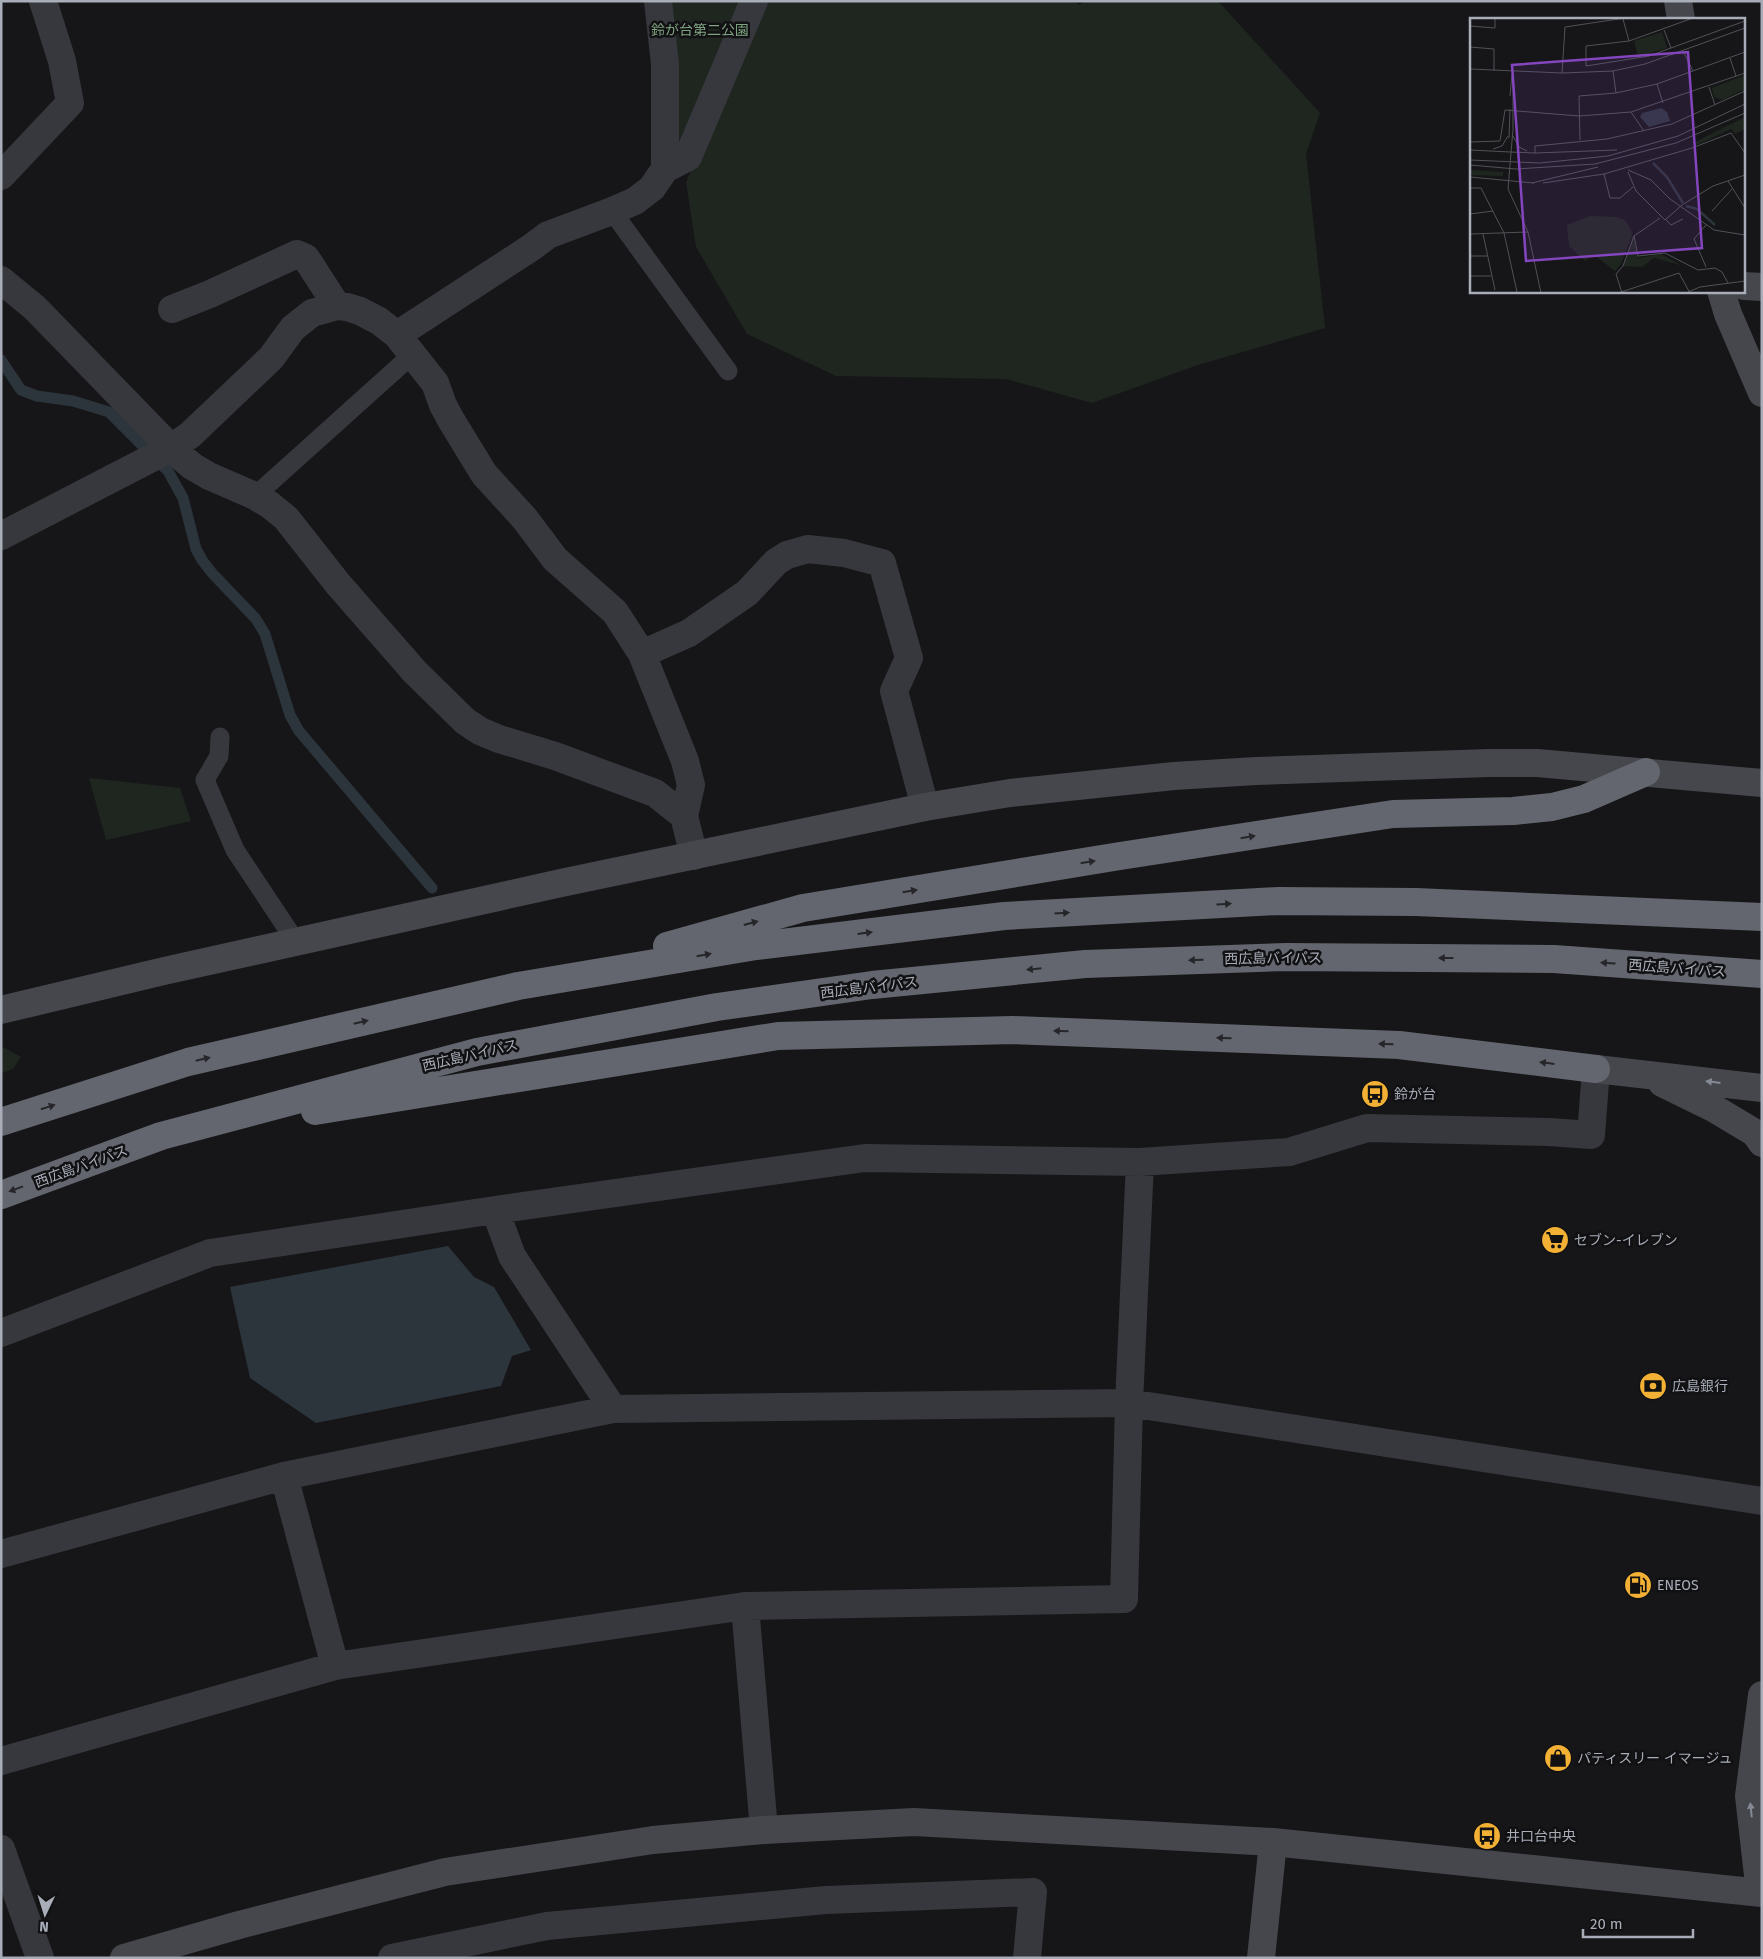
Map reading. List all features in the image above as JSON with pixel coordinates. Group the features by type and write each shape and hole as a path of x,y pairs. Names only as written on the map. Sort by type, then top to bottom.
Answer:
{"highway":[{"path":"1,1122 188,1062 518,986 804,908 1393,814 1513,811 1552,807 1584,798 1646,772"},
{"path":"518,986 756,946 1004,916 1092,911 1278,901 1416,902 1762,918"},
{"name":"西広島バイパス","path":"1,1195 161,1136 477,1052 717,1007 872,985 1085,964 1286,957 1554,959 1762,974"},
{"path":"161,1136 778,1036 1013,1030 1399,1045 1596,1069"}],"street":[{"path":"1,176 70,103 62,61 43,1"},
{"path":"658,1 665,64 665,169"},
{"path":"405,344 548,235 635,201 652,188 665,169 688,157 754,1"},
{"path":"1678,1 1681,18"},
{"path":"172,309 210,294 297,254 306,258 337,306"},
{"path":"1,280 35,308 160,454 192,466 209,476 256,496 286,518 338,584 415,672 465,721 480,731 655,793 684,816"},
{"path":"1746,286 1762,287"},
{"path":"1721,292 1728,314 1762,392"},
{"path":"1,536 160,454 190,435 271,358 293,328 312,313 337,306 360,311 405,344 435,383 447,412 468,451 484,474 524,519 555,559 615,612 642,654 685,761 691,785 684,816 694,856"},
{"path":"642,654 689,633 747,593 776,562 787,555 808,549 844,553 882,563 908,658 894,691 925,807"},
{"path":"1,1010 551,885 925,807 1002,794 1174,776 1338,767 1537,763 1762,783"},
{"path":"1,1333 210,1254 495,1210 866,1158 1140,1162 1289,1152 1367,1128 1549,1132 1591,1135 1596,1069 1762,1088"},
{"path":"1643,1074 1715,1109 1755,1133 1762,1143"},
{"path":"1,1761 335,1666 745,1606 1124,1599 1129,1403 1140,1162"},
{"path":"495,1210 512,1256 613,1409"},
{"path":"1,1554 284,1476 613,1409 1129,1403 1762,1501"},
{"path":"284,1476 335,1666"},
{"path":"745,1606 764,1830"},
{"path":"124,1958 239,1925 445,1872 653,1840 764,1830 914,1822 1273,1842 1761,1891 1749,1796 1762,1695"},
{"path":"1260,1958 1273,1842"},
{"path":"1,1850 40,1958"},
{"path":"392,1958 547,1926 826,1900 1033,1892 1027,1958"}],"lane":[{"path":"612,211 728,371"},
{"path":"256,496 405,344"},
{"path":"220,737 219,756 205,780 235,850 296,942"}],"green space":[{"name":"鈴が台第二公園","path":"670,1 743,1 679,155"},
{"path":"768,1 1074,1 1079,5 1086,1 1218,1 1320,113 1306,154 1325,328 1198,365 1092,403 1006,379 836,376 747,334 696,247 686,182"},
{"path":"89,778 180,788 191,821 106,840"},
{"path":"1,1046 21,1057 13,1069 1,1073"}],"shaded area":[{"path":"448,1246 474,1277 494,1287 531,1350 512,1356 501,1386 316,1423 250,1378 230,1287"}],"waterway":[{"path":"1,360 21,390 37,396 73,401 109,412 168,471 183,498 196,549 202,560 256,619 265,634 290,715 299,731 432,888"}],"place":[{"name":"鈴が台","path":"1375,1094"},
{"name":"セブン-イレブン","path":"1555,1240"},
{"name":"広島銀行","path":"1653,1386"},
{"name":"ENEOS","path":"1638,1585"},
{"name":"パティスリー イマージュ","path":"1558,1758"},
{"name":"井口台中央","path":"1487,1836"}]}
